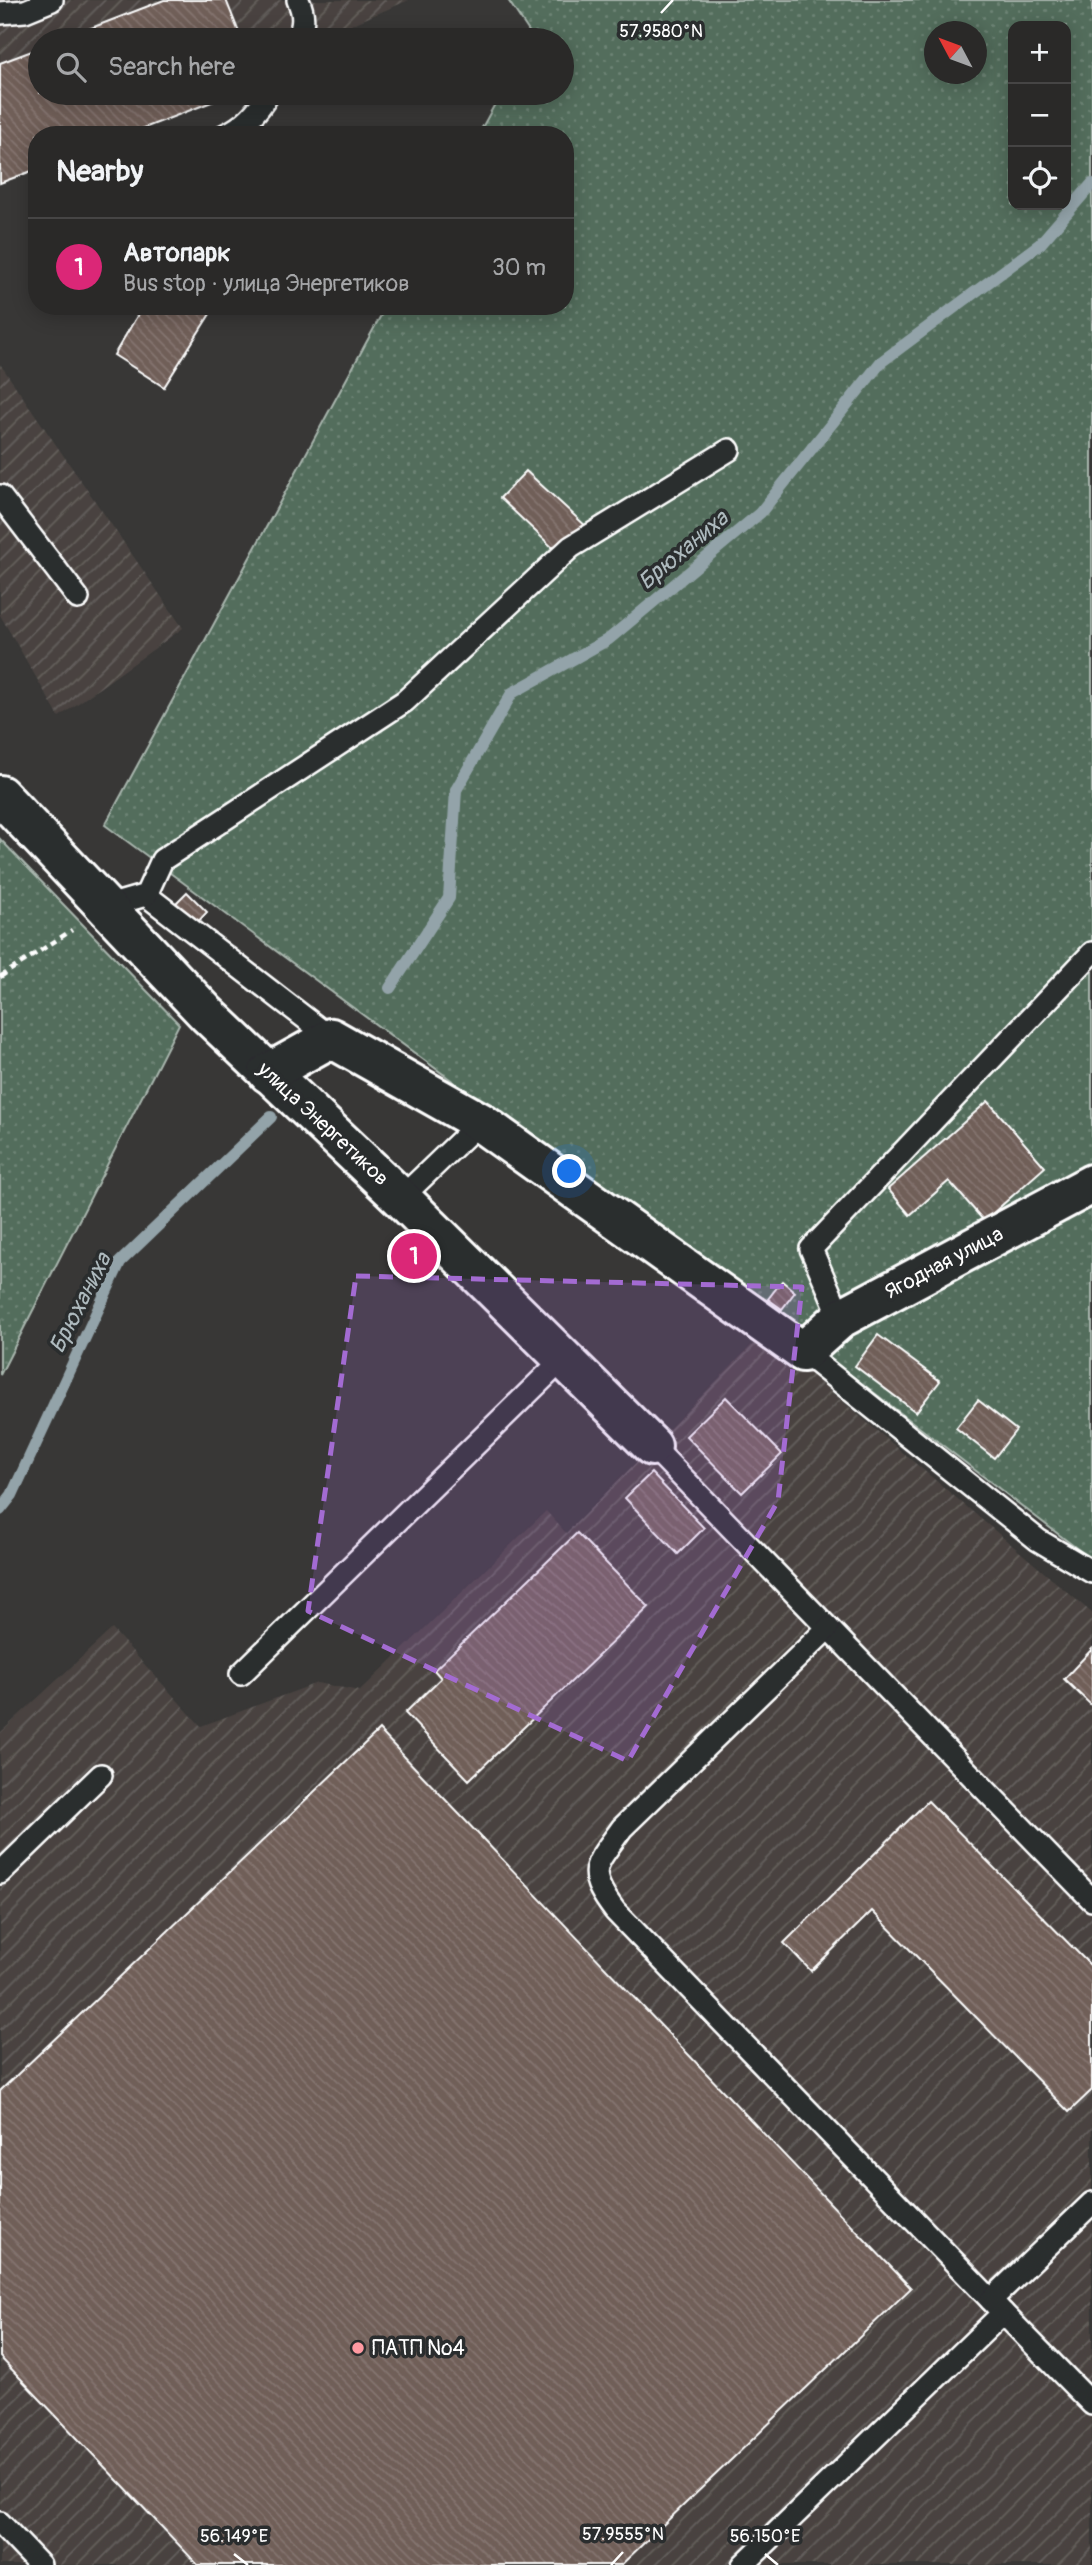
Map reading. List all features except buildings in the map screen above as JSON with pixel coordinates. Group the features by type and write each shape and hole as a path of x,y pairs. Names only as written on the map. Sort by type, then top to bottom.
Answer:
{"street":[{"name":"улица Энергетиков","path":"0,795 108,906 207,1014 401,1198 652,1446"},
{"path":"268,1073 331,1038 480,1122 803,1352"},
{"name":"Ягодная улица","path":"803,1352 841,1318 1092,1184"}],"lane":[{"path":"0,13 25,10 52,0"},
{"path":"298,0 303,10 303,28"},
{"path":"241,126 261,105"},
{"path":"108,906 146,895 162,860 405,701 571,547 729,450"},
{"path":"0,496 78,598"},
{"path":"146,895 331,1038"},
{"path":"841,1318 811,1249 1092,953"},
{"path":"401,1198 480,1122"},
{"path":"803,1352 1038,1540 1092,1572"},
{"path":"241,1674 563,1359"},
{"path":"652,1446 1092,1900"},
{"path":"828,1628 622,1828 597,1863 596,1887 615,1911 1092,2404"},
{"path":"0,1873 101,1775"},
{"path":"743,2565 997,2307 1092,2203"},
{"path":"0,2523 40,2565"}],"path":[{"path":"0,977 108,906"}],"highlighted area":[{"path":"356,1276 802,1287 778,1501 628,1761 308,1611"}],"shaded area":[{"path":"0,0 409,0 344,28 28,28 28,105 167,105 119,126 28,126 28,145 0,177"},
{"path":"0,364 183,628 59,717 0,615"},
{"path":"763,1334 1092,1613 1092,2565 0,2565 0,1733 112,1629 201,1726 317,1683 360,1691 546,1511 566,1533"}],"green space":[{"path":"508,0 1092,0 1092,1560 834,1362 105,825 381,315 574,315 574,126 483,126 494,105 574,105 574,28 527,28"},
{"path":"0,839 179,1024 0,1375"}],"waterway":[{"name":"Брюханиха","path":"390,988 449,898 456,790 512,693 609,639 760,513 881,362 1040,244 1092,184"},
{"name":"Брюханиха","path":"0,1510 12,1495 120,1262 271,1117"}],"place":[{"name":"Автопарк","path":"414,1256"},
{"name":"ПАТП №4","path":"358,2348"}]}
